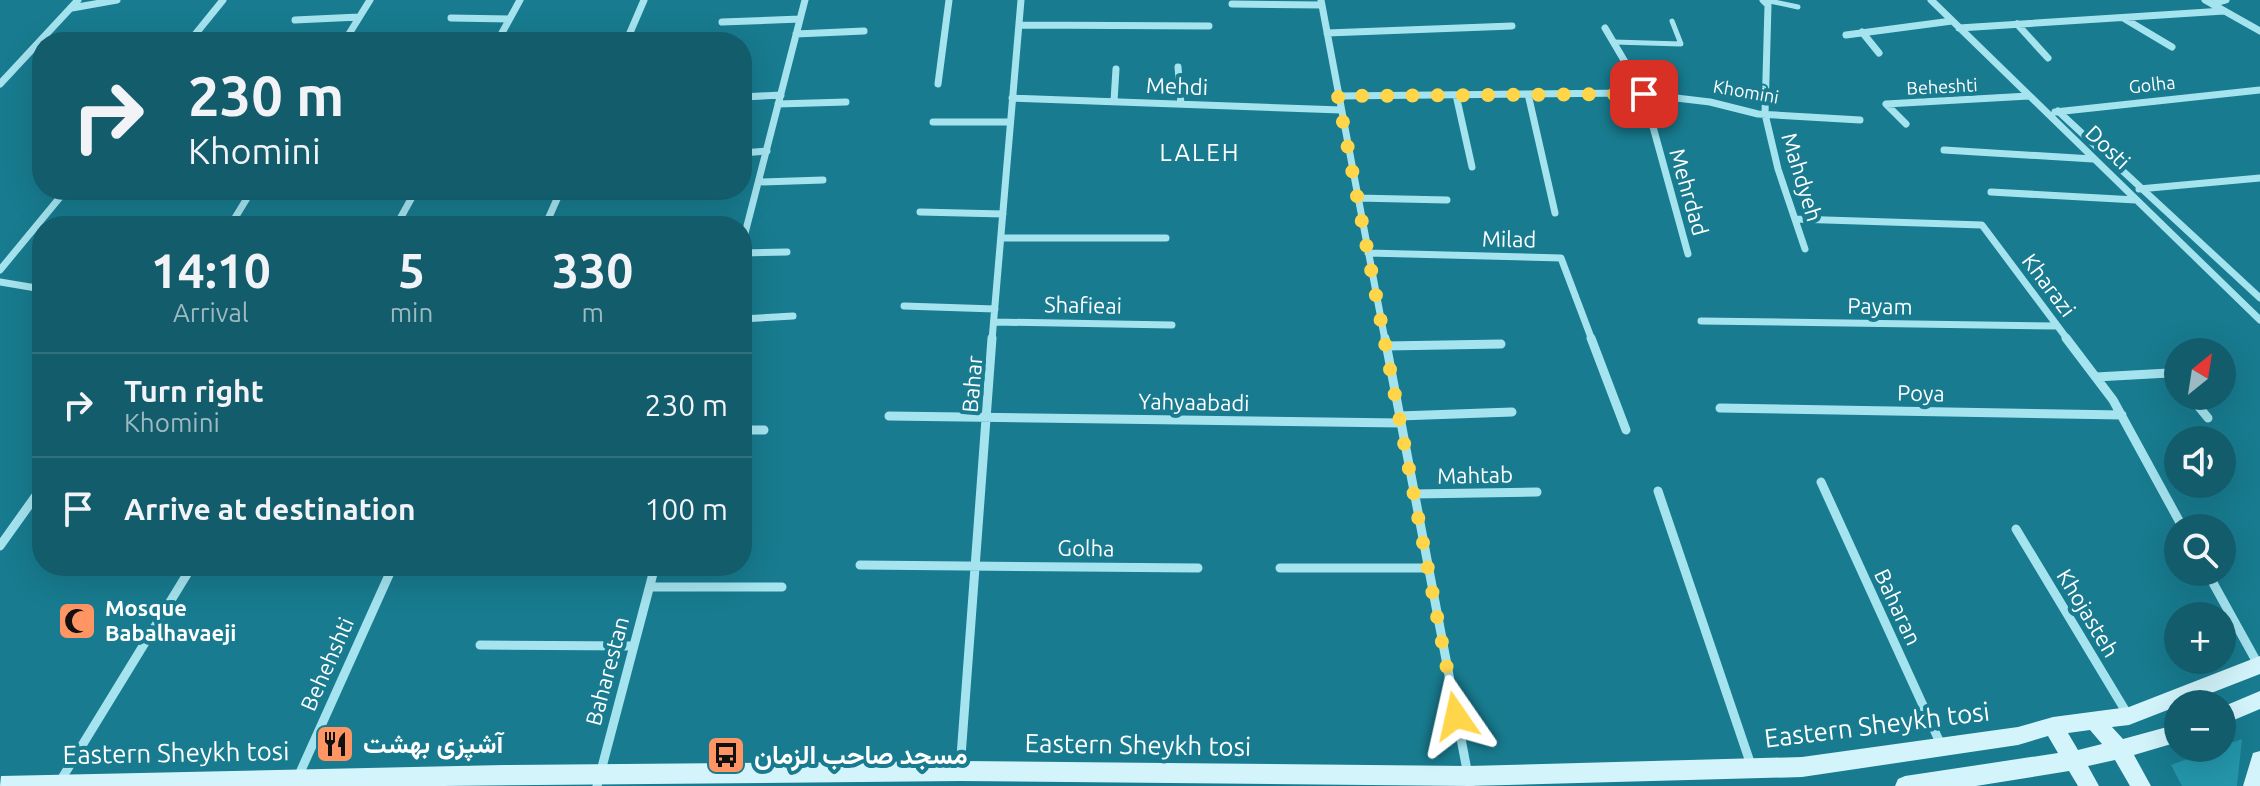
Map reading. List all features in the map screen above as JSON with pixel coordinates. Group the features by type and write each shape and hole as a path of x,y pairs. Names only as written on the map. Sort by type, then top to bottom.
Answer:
{"main road":[{"name":"Eastern Sheykh tosi","path":"1,786 298,778 599,780 960,771 1469,781 1815,766 2129,716 2259,665"},
{"path":"2236,710 2260,700"},
{"path":"2095,722 2119,749 2141,786"},
{"path":"2053,726 2089,786"},
{"path":"1905,786 1951,784 2164,737"},
{"path":"2253,786 2260,760"}],"street":[{"path":"49,32 78,0"},
{"path":"71,8 117,0"},
{"path":"197,32 223,0"},
{"path":"350,32 370,0"},
{"path":"502,32 520,0"},
{"path":"630,32 644,0"},
{"path":"750,216 805,0"},
{"path":"938,84 949,0"},
{"name":"Bahar","path":"960,771 973,564 1021,0"},
{"name":"Mahdyeh","path":"1764,0 1768,5 1765,114 1805,249"},
{"name":"Dosti","path":"1931,0 2260,320"},
{"path":"2208,2 2226,0"},
{"path":"1232,4 1321,2 1469,781"},
{"path":"2208,2 2260,31"},
{"path":"1959,28 2224,11"},
{"path":"295,20 359,17"},
{"path":"2123,17 2172,47"},
{"path":"451,18 509,19"},
{"path":"722,22 800,19"},
{"path":"1846,35 1952,21"},
{"path":"2017,24 2048,58"},
{"path":"1019,25 1209,26"},
{"path":"1327,33 1512,26"},
{"name":"Mehrdad","path":"1605,28 1644,94 1688,254"},
{"path":"796,34 864,31"},
{"path":"1862,32 1879,53"},
{"path":"0,84 32,50"},
{"path":"1178,67 1181,104"},
{"path":"1114,101 1116,69"},
{"name":"Golha","path":"2047,113 2260,90"},
{"path":"1528,94 1555,213"},
{"name":"Khomini","path":"1338,96 1644,94 1710,102 1765,114 1860,120"},
{"path":"1456,95 1472,167"},
{"name":"Beheshti","path":"1906,124 1886,104 2029,96"},
{"path":"752,98 846,102"},
{"name":"Mehdi","path":"1012,98 1341,110"},
{"path":"2058,111 2260,298"},
{"path":"933,122 1010,122"},
{"path":"1944,150 2094,159"},
{"path":"752,152 767,151"},
{"path":"2127,190 2260,178"},
{"path":"759,182 823,180"},
{"path":"1991,192 2136,200"},
{"path":"1357,198 1447,200"},
{"path":"920,212 1003,214"},
{"name":"Kharazi","path":"1795,219 1982,225 2122,415 2175,514"},
{"path":"0,270 32,236"},
{"path":"1001,238 1166,238"},
{"path":"752,253 787,252"},
{"name":"Milad","path":"1368,253 1561,258 1626,430"},
{"path":"0,282 32,287"},
{"path":"904,306 995,309"},
{"path":"752,318 793,316"},
{"name":"Payam","path":"1701,321 2057,326"},
{"name":"Shafieai","path":"995,322 1172,325"},
{"path":"1386,346 1501,344"},
{"path":"2096,377 2164,373"},
{"name":"Poya","path":"1720,408 2122,415"},
{"path":"2201,410 2208,418"},
{"name":"Yahyaabadi","path":"889,416 1400,420 1512,412"},
{"path":"752,430 764,430"},
{"name":"Baharan","path":"1821,482 1943,748"},
{"path":"1658,491 1752,768"},
{"name":"Mahtab","path":"1414,494 1537,492"},
{"path":"0,546 32,501"},
{"name":"Khojasteh","path":"2016,529 2129,716"},
{"name":"Golha","path":"860,565 1198,568"},
{"path":"1280,568 1428,568"},
{"path":"58,784 186,576"},
{"name":"Behehshti","path":"298,778 389,576"},
{"name":"Baharestan","path":"599,780 653,576"},
{"path":"2215,586 2259,665"},
{"path":"650,587 782,587"},
{"path":"480,645 634,646"}],"lane":[{"path":"1764,0 1798,7"},
{"path":"1614,42 1681,44 1672,21"}],"shaded area":[{"path":"2242,739 2237,786 2182,786 2171,765 2179,762 2236,762 2236,741"}],"place":[{"name":"Mosque Babalhavaeji","path":"77,621"},
{"name":"آشپزی بهشت","path":"335,744"},
{"name":"مسجد صاحب الزمان","path":"726,755"}],"district":[{"name":"LALEH","path":"1200,153"}],"route":[{"path":"1456,716 1338,96 1644,94"}]}
